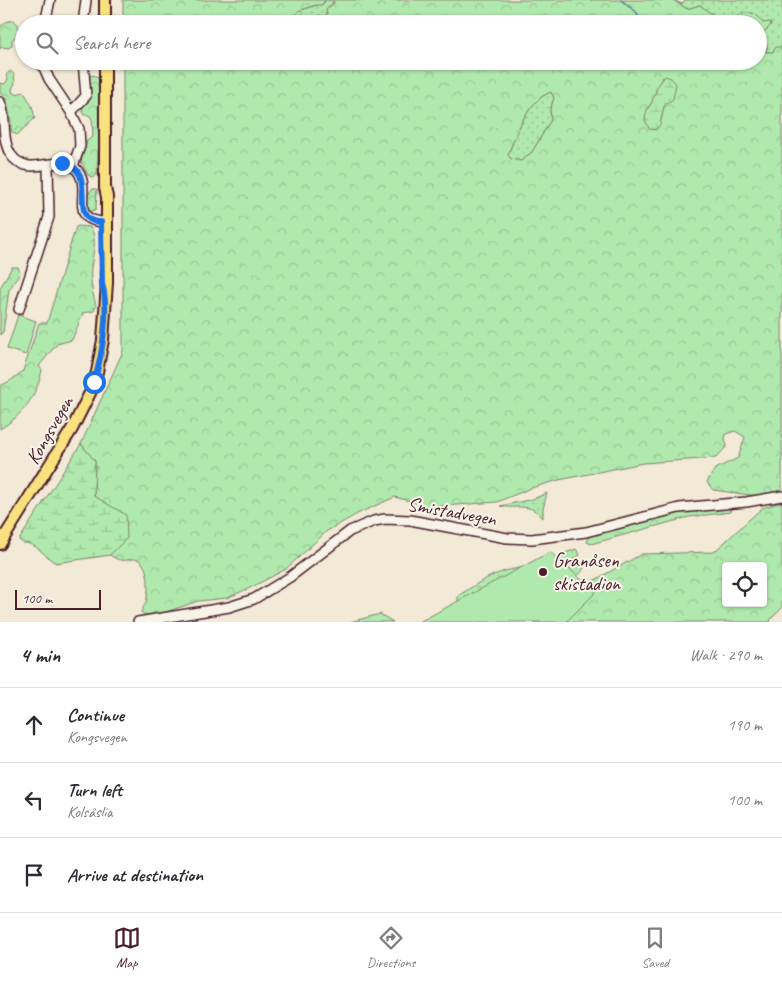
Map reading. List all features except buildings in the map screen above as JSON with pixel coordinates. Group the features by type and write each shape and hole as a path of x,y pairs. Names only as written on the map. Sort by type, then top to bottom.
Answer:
{"main road":[{"path":"105,0 105,15"},
{"name":"Kongsvegen","path":"0,544 72,429 91,391 101,354 107,283 104,222 108,197 105,188 105,70"}],"street":[{"path":"47,15 50,0"},
{"path":"84,15 86,0"},
{"path":"45,70 71,112 81,135 80,146 73,166"},
{"path":"71,112 86,96 84,70"},
{"path":"0,102 3,110 6,144 15,159 27,166 62,163 73,166 81,176 84,214 91,220 104,222"},
{"path":"19,309 49,217 48,165"},
{"name":"Smistadvegen","path":"138,622 229,607 254,598 290,577 350,531 384,519 410,520 507,538 532,539 562,537 586,532 654,513 688,506 746,502 782,496"}],"green space":[{"path":"123,0 325,0 322,5 298,11 297,15 123,15"},
{"path":"325,0 334,1 326,10 326,15 297,15 298,11 324,3"},
{"path":"333,0 673,0 687,9 700,5 713,15 326,15 326,10 334,3"},
{"path":"673,0 682,4 685,0 782,0 782,47 776,48 773,52 767,52 767,29 771,25 767,24 767,15 713,15 700,5 687,9"},
{"path":"744,12 755,15 738,15"},
{"path":"13,20 15,22 15,37 9,48 2,47 0,49 0,27 6,22"},
{"path":"767,22 770,22 771,25 767,29"},
{"path":"776,47 782,47 782,492 758,496 713,490 707,482 715,469 738,458 745,437 735,431 726,434 727,446 716,458 643,463 559,480 531,488 497,502 430,507 395,497 359,513 327,531 286,569 254,586 227,598 198,601 163,613 145,615 141,612 148,593 148,577 145,567 139,560 119,560 110,555 127,538 94,496 95,461 81,444 123,351 123,70 767,70 767,52 773,52","holes":["663,77 664,106 660,125 647,110","551,92 554,98 550,110 551,120 532,152 521,161 511,159 508,155 529,110 543,96"]},
{"path":"10,71 14,74 13,93 24,92 32,106 35,118 17,135 11,131 7,100 0,93 0,83 5,84 8,79 6,75"},
{"path":"93,75 98,77 100,81 100,146 97,175 93,178 88,175 81,162 87,141 93,136 92,119 89,115 84,115 82,112 87,77"},
{"path":"665,76 671,78 676,84 673,99 664,106 660,125 656,130 649,129 645,119 647,110 657,87"},
{"path":"551,92 554,98 550,110 551,120 532,152 521,161 511,159 508,155 529,110 543,96"},
{"path":"92,189 97,189 96,209 90,212 87,200"},
{"path":"78,226 90,227 93,232 94,245 91,282 96,306 94,311 83,313 72,340 57,344 39,366 42,370 40,379 32,397 15,418 0,429 0,386 23,371 39,323 47,323 73,236"},
{"path":"12,267 18,267 20,273 9,290 3,332 0,335 0,288"},
{"path":"18,315 36,321 26,355 7,349"},
{"path":"81,444 95,461 94,496 126,515 127,538 110,555 56,563 37,548 19,540"},
{"path":"547,493 543,518 528,508 500,506 533,499"},
{"path":"782,502 782,608 770,622 533,622 564,597 642,554 714,552 762,508"},
{"path":"729,507 731,512 689,517 591,544 587,542 593,534 682,512"},
{"path":"576,549 580,555 561,566 564,572 580,563 584,564 584,567 579,574 568,581 556,560 565,553"},
{"name":"Granåsen skistadion","path":"550,552 596,592 566,622 419,622"},
{"path":"526,567 440,622 458,603 458,596 467,590 498,573"},
{"path":"380,614 393,622 350,622"}],"waterway":[{"path":"621,0 637,15"}],"place":[{"name":"Granåsen skistadion","path":"543,572"}],"route":[{"path":"62,163 73,166 81,176 84,214 88,219 101,222 102,284 105,293 104,324 101,354 94,382"}]}
